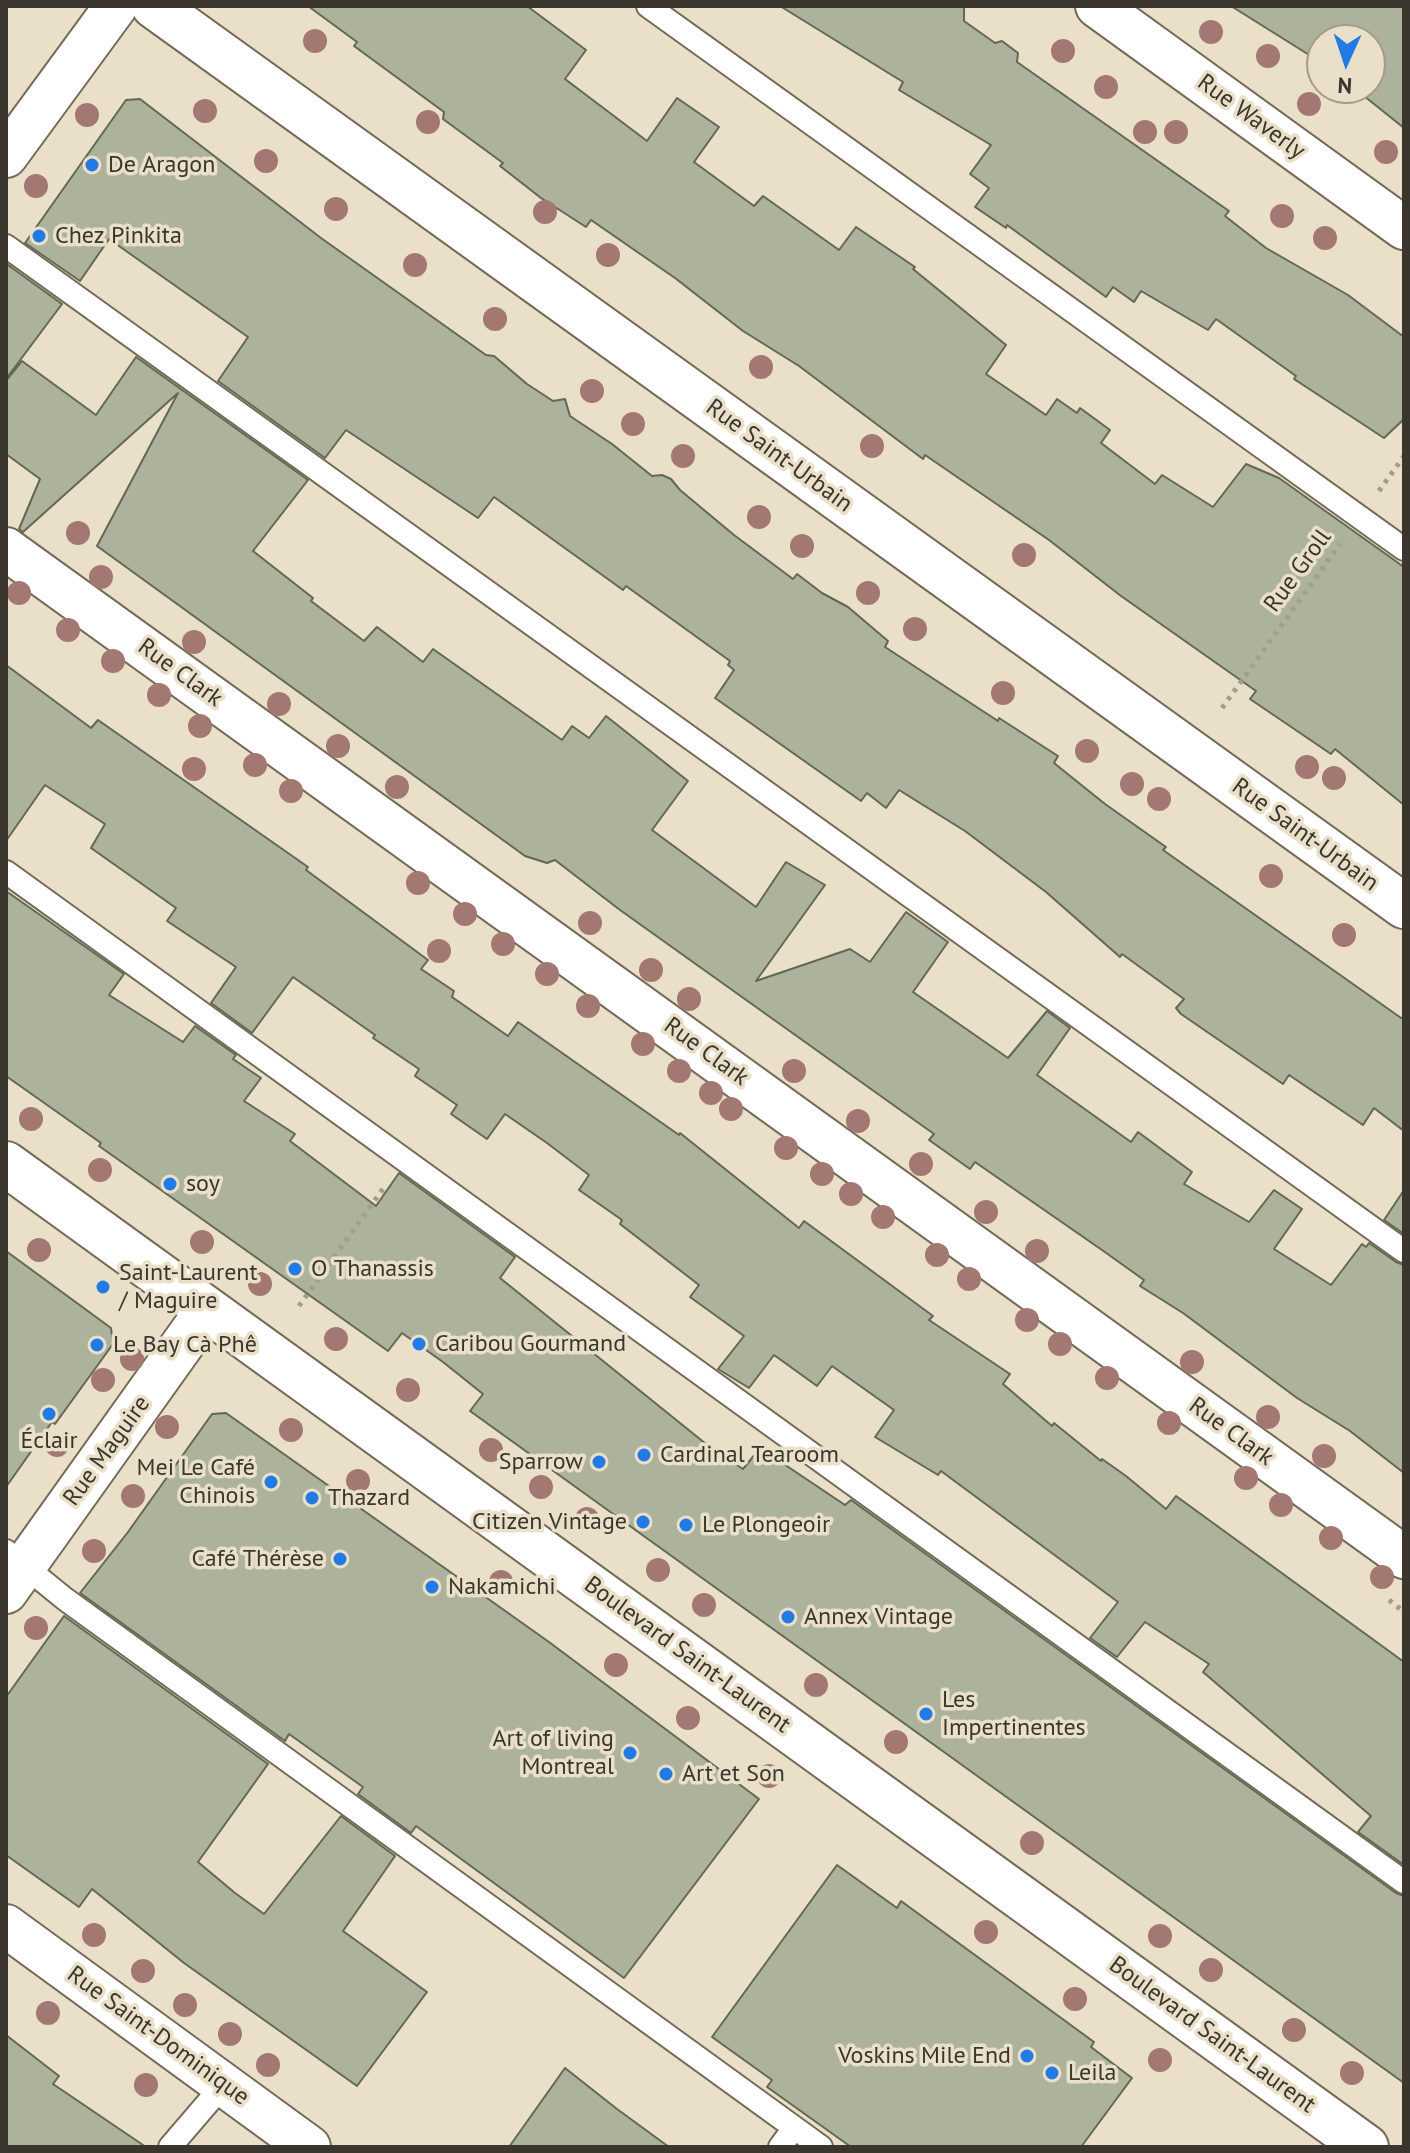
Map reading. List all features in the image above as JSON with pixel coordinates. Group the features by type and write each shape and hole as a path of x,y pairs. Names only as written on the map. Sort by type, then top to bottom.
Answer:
{"main road":[{"name":"Rue Saint-Urbain","path":"154,6 1404,906"},
{"name":"Boulevard Saint-Laurent","path":"6,1164 1366,2147"}],"street":[{"path":"6,156 116,6"},
{"name":"Rue Waverly","path":"1097,6 1404,228"},
{"name":"Rue Clark","path":"6,549 1404,1557"},
{"name":"Rue Maguire","path":"12,1569 207,1310"},
{"name":"Rue Saint-Dominique","path":"6,1926 309,2147"}],"lane":[{"path":"648,6 1404,549"},
{"path":"6,246 1404,1251"},
{"path":"6,872 1404,1882"},
{"path":"12,1569 65,1599 821,2147"},
{"path":"170,2147 224,2084"},
{"path":"780,2147 794,2128"}],"path":[{"name":"Rue Groll","path":"1222,708 1404,456"},
{"path":"299,1306 404,1159"}],"building":[{"path":"308,6 527,6 586,50 565,79 647,141 677,98 719,127 694,162 754,206 763,196 839,250 856,227 915,267 913,269 1006,345 986,374 1046,415 1057,399 1077,413 1080,408 1110,430 1101,443 1155,484 1162,475 1213,507 1246,464 1279,478 1404,567 1404,805 1335,749 1331,754 1250,699 1256,691 1121,596 1049,540 925,455 923,459 799,366 743,331 675,278 591,220 586,227 541,198 500,166 503,163 443,119 444,112 354,46 357,42"},
{"path":"780,6 964,6 964,21 995,43 1002,41 1018,53 1017,62 1229,211 1225,216 1266,248 1348,295 1404,337 1404,419 1384,438 1294,379 1296,376 1216,319 1208,330 1141,291 1134,302 1113,287 1106,297 1007,225 1006,228 975,207 989,188 970,174 991,145 899,90 903,82"},
{"path":"1231,6 1404,6 1404,128 1374,104 1386,104 1386,24 1306,24 1306,53"},
{"path":"140,99 321,238 486,355 494,356 527,384 553,401 565,399 570,416 652,476 662,475 671,479 734,535 793,579 797,574 848,607 888,641 885,647 1058,756 1054,763 1166,847 1163,850 1404,1020 1404,1131 1374,1108 1363,1125 1289,1075 1283,1084 1181,1014 1176,1008 1184,999 1122,954 1120,957 1046,892 965,831 899,790 886,808 867,793 861,801 715,698 734,670 728,665 730,661 626,586 623,590 494,497 478,518 346,430 325,458 218,381 248,337 109,239 80,281 25,243 126,100"},
{"path":"8,265 62,304 6,379 6,268"},
{"path":"136,357 308,480 253,551 313,598 311,601 364,641 377,627 423,662 433,649 562,740 572,726 589,738 606,716 688,781 652,830 756,907 786,862 825,885 756,981 850,949 870,962 906,912 948,942 913,992 1008,1058 1047,1011 1070,1028 1037,1075 1131,1142 1138,1132 1192,1172 1184,1184 1249,1222 1274,1190 1302,1209 1274,1249 1331,1285 1362,1244 1366,1247 1369,1243 1404,1265 1404,1473 1350,1431 1297,1398 1183,1313 1140,1286 1144,1280 1102,1250 975,1162 970,1169 929,1140 934,1134 620,910 555,860 547,863 525,856 97,546 178,393 23,532 19,529 40,479 6,454 6,381 22,361 96,415"},
{"path":"6,665 91,728 98,720 308,867 306,870 428,960 421,969 454,991 452,997 508,1036 518,1022 680,1133 799,1228 804,1221 933,1316 929,1320 1010,1374 1003,1384 1052,1426 1054,1423 1166,1509 1176,1496 1404,1662 1404,1865 1358,1832 1371,1816 1203,1672 1209,1664 1145,1622 1117,1657 1090,1638 1118,1602 941,1471 938,1475 875,1437 894,1410 832,1366 817,1386 774,1355 749,1388 718,1369 744,1336 690,1297 699,1285 620,1224 622,1220 579,1190 589,1175 547,1143 505,1114 487,1139 451,1114 457,1105 415,1076 419,1069 293,977 252,1033 211,1003 236,967 167,921 176,908 91,848 105,824 45,785 6,841"},
{"path":"6,891 124,974 109,995 183,1042 195,1026 236,1055 233,1059 261,1078 244,1101 295,1134 290,1141 376,1206 399,1173 515,1257 500,1278 716,1452 743,1469 760,1448 845,1505 851,1500 1404,1896 1404,2083 470,1411 483,1394 443,1362 402,1333 388,1351 99,1146 101,1143 6,1076"},
{"path":"1404,1190 1404,1234 1384,1220"},
{"path":"6,1251 111,1328 113,1344 6,1487"},
{"path":"226,1413 549,1642 759,1799 624,1978 416,1826 411,1833 358,1794 363,1787 289,1734 285,1741 80,1593 128,1532 212,1414"},
{"path":"64,1616 268,1764 198,1862 235,1893 264,1914 341,1816 395,1856 343,1931 427,1992 357,2086 184,1963 92,1889 79,1907 6,1855 6,1697"},
{"path":"837,1865 897,1908 901,1901 1094,2042 1091,2047 1132,2078 1081,2147 851,2147 767,2087 772,2080 712,2037"},
{"path":"6,2035 59,2076 53,2084 146,2147 6,2147"},
{"path":"565,2068 617,2109 669,2147 509,2147"}],"place":[{"name":"De Aragon","path":"92,165"},
{"name":"Chez Pinkita","path":"39,236"},
{"name":"soy","path":"170,1184"},
{"name":"O Thanassis","path":"295,1269"},
{"name":"Saint-Laurent / Maguire","path":"103,1287"},
{"name":"Caribou Gourmand","path":"419,1344"},
{"name":"Le Bay Cà Phê","path":"97,1345"},
{"name":"Éclair","path":"49,1414"},
{"name":"Cardinal Tearoom","path":"644,1455"},
{"name":"Sparrow","path":"599,1462"},
{"name":"Mei Le Café Chinois","path":"271,1482"},
{"name":"Thazard","path":"312,1498"},
{"name":"Citizen Vintage","path":"643,1522"},
{"name":"Le Plongeoir","path":"686,1525"},
{"name":"Café Thérèse","path":"340,1559"},
{"name":"Nakamichi","path":"432,1587"},
{"name":"Annex Vintage","path":"788,1617"},
{"name":"Les Impertinentes","path":"926,1714"},
{"name":"Art of living Montreal","path":"630,1753"},
{"name":"Art et Son","path":"666,1774"},
{"name":"Voskins Mile End","path":"1027,2056"},
{"name":"Leila","path":"1052,2073"}]}
